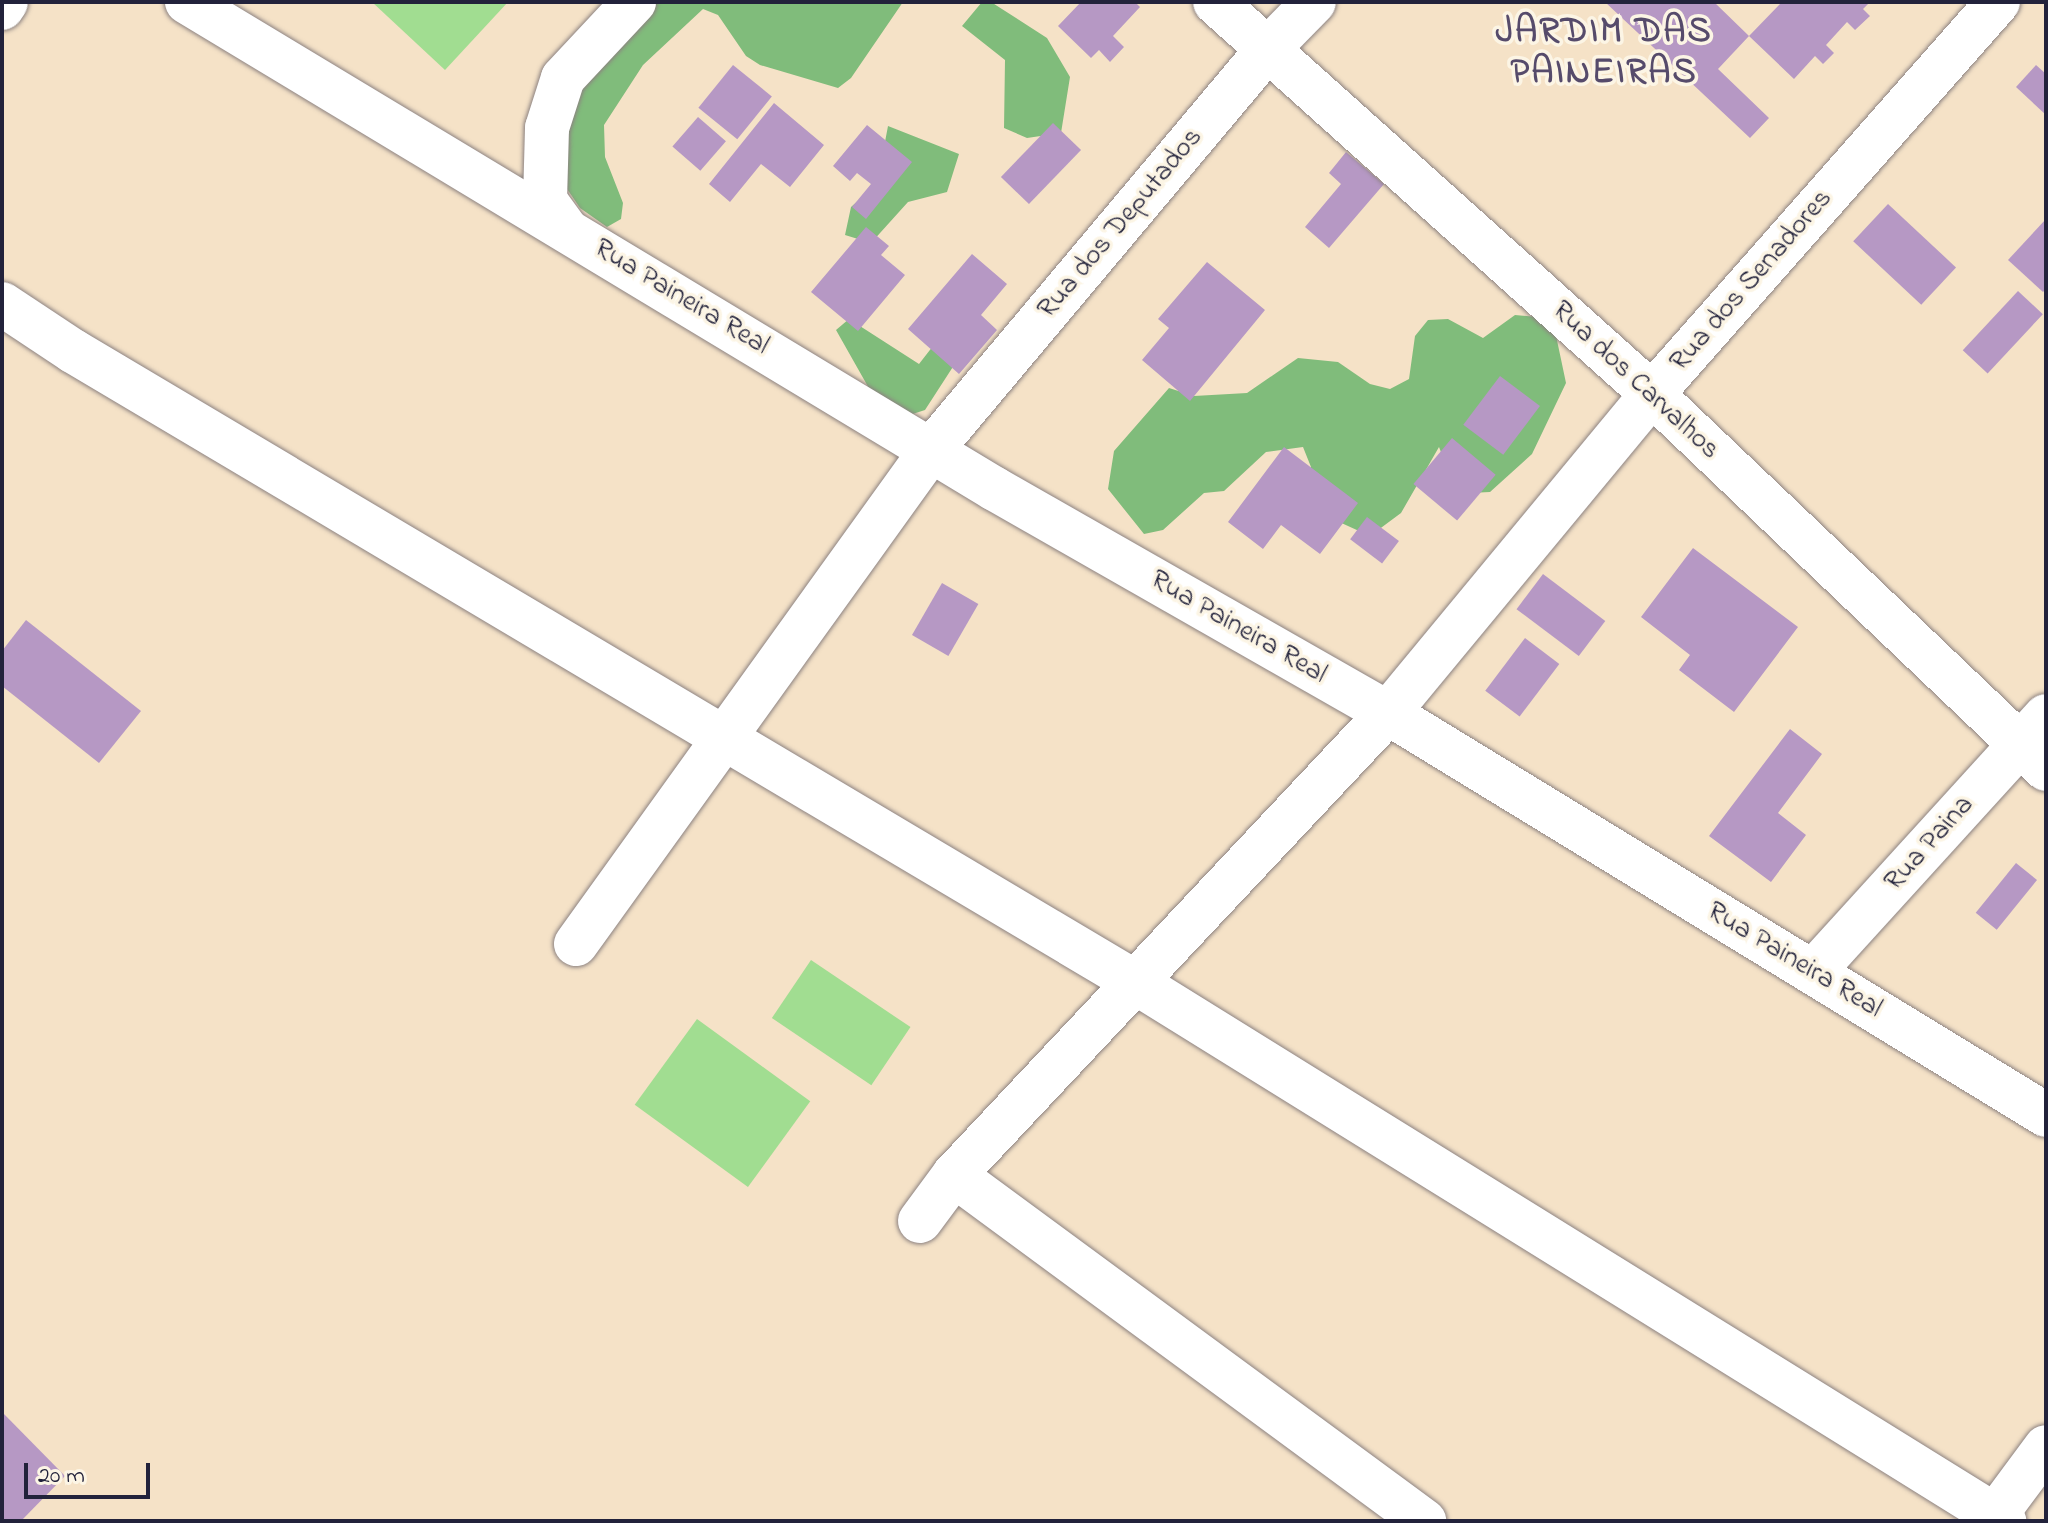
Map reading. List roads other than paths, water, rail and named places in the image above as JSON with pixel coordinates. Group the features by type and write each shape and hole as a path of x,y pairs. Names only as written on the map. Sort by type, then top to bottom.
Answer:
{"street":[{"path":"2,8 6,2"},
{"path":"187,2 565,228"},
{"name":"Rua Paineira Real","path":"634,2 563,78 542,163 545,200 565,228 932,449 1388,713 2046,1115"},
{"name":"Rua dos Carvalhos","path":"1215,2 2037,743"},
{"name":"Rua dos Deputados","path":"576,944 721,737 932,449 1267,50 1314,2"},
{"name":"Rua dos Senadores","path":"920,1221 954,1175 1388,713 1652,394 1998,2"},
{"path":"2,304 1135,982 1997,1519 2046,1447"},
{"name":"Rua Paina","path":"1813,972 2037,743"},
{"path":"954,1175 1424,1521"}],"district":[{"name":"JARDIM DAS PAINEIRAS","path":"1604,52"}]}
